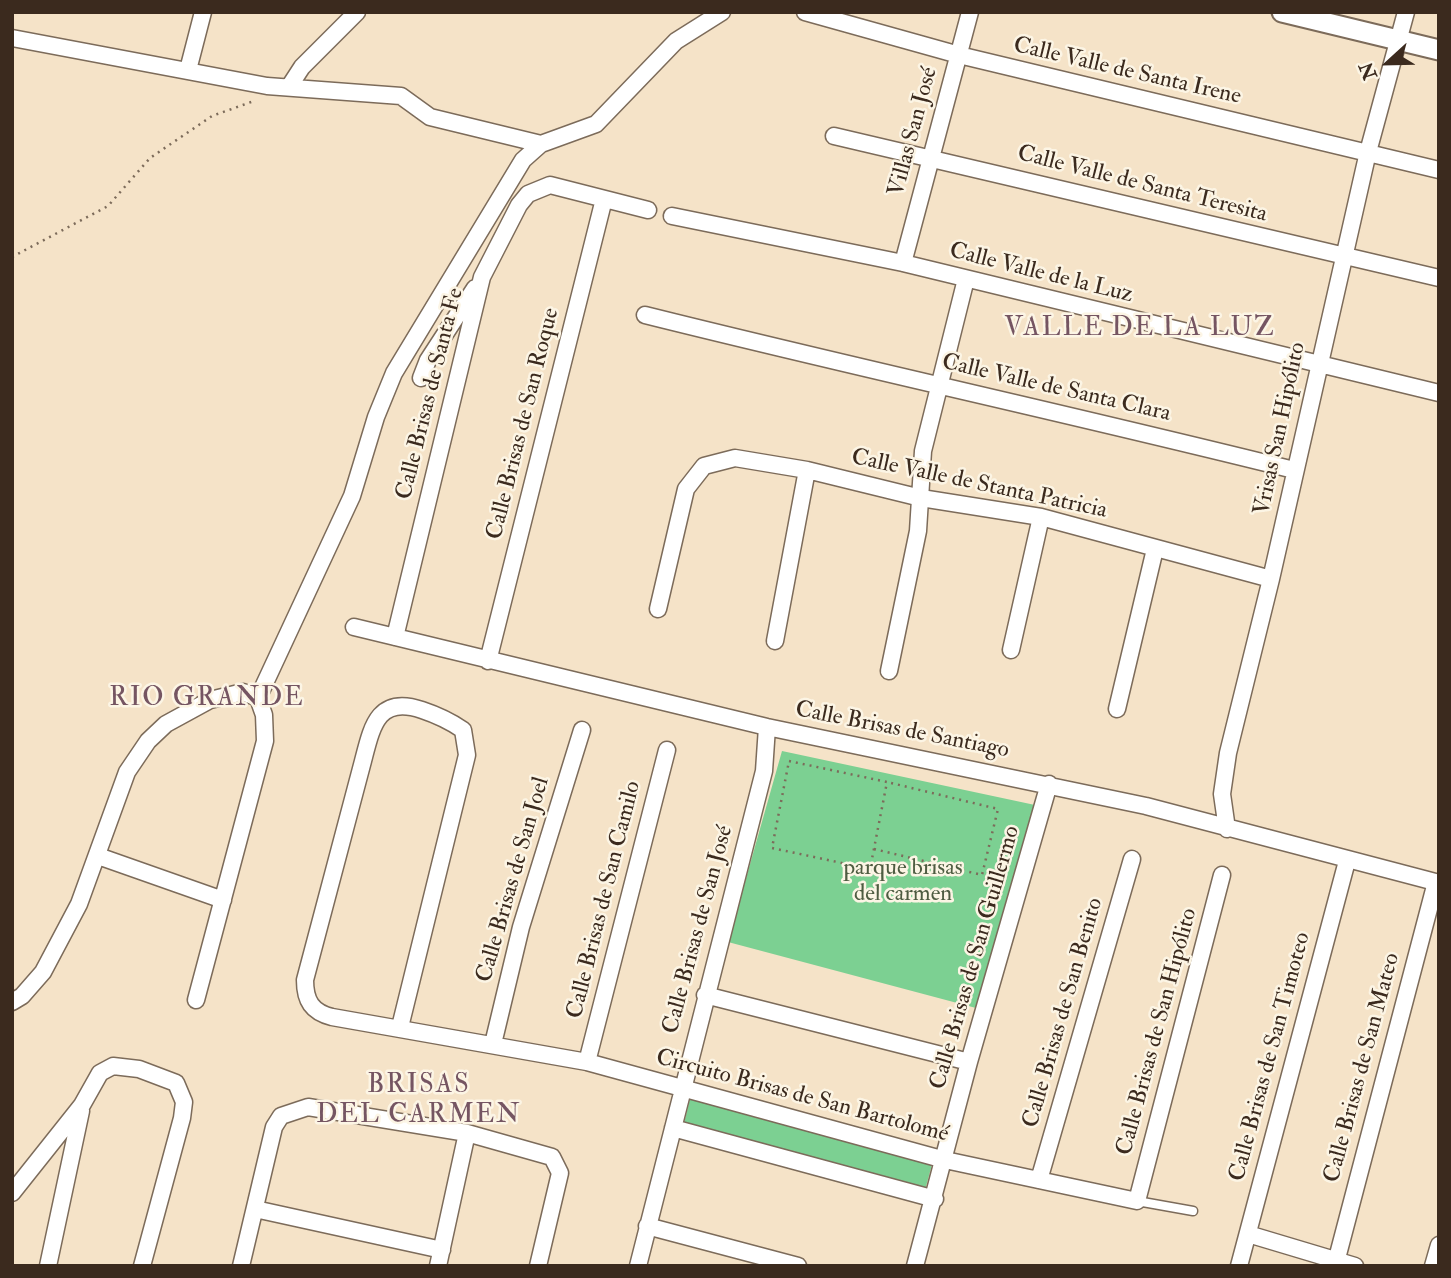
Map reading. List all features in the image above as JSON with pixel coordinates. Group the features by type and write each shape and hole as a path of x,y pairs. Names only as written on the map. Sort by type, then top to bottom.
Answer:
{"street":[{"path":"188,70 203,12"},
{"path":"289,88 302,67 357,12"},
{"path":"251,695 352,496 376,417 394,373 523,160 541,144 596,124 676,41 722,12"},
{"name":"Villas San José","path":"903,263 970,12"},
{"path":"1282,12 1439,50"},
{"name":"Vrisas San Hipólito","path":"1227,829 1222,794 1226,766 1368,152 1406,12"},
{"name":"Calle Valle de Santa Irene","path":"806,13 959,55 1439,170"},
{"path":"12,38 267,86 401,96 430,117 541,144"},
{"name":"Calle Valle de Santa Teresita","path":"834,136 1439,278"},
{"name":"Calle Brisas de Santa Fe","path":"396,637 482,278 519,205 528,194 550,185 604,199"},
{"path":"604,199 648,210"},
{"name":"Calle Brisas de San Roque","path":"488,662 604,199"},
{"name":"Calle Valle de la Luz","path":"672,216 903,263 1439,393"},
{"path":"421,378 428,360 482,278"},
{"path":"889,671 918,531 923,451 937,384 966,279"},
{"name":"Calle Valle de Santa Clara","path":"645,316 1294,470"},
{"name":"Calle Valle de Stanta Patricia","path":"658,609 686,489 695,474 716,461 752,459 921,498 1041,517 1271,579"},
{"path":"775,641 807,470"},
{"path":"1011,650 1041,517"},
{"path":"1117,709 1155,549"},
{"name":"Calle Brisas de Santiago","path":"355,627 488,662 768,727 1049,784 1437,883"},
{"path":"12,1002 22,996 43,972 79,904 99,856 127,772 148,741 166,724 197,707 224,695 251,695"},
{"path":"196,1000 265,740 264,715 251,695"},
{"name":"Circuito Brisas de San Bartolomé","path":"400,1027 467,755 463,730 442,717 408,705 390,707 372,728 309,967 305,993 315,1011 322,1015 587,1062 945,1160 1137,1201"},
{"name":"Calle Brisas de San José","path":"638,1266 681,1087 764,771 768,727"},
{"name":"Calle Brisas de San Joel","path":"493,1044 521,927 582,730"},
{"name":"Calle Brisas de San Camilo","path":"587,1062 667,750"},
{"name":"Calle Brisas de San Guillermo","path":"915,1266 969,1062 1049,784"},
{"path":"99,856 223,900"},
{"name":"Calle Brisas de San Benito","path":"1039,1180 1132,859"},
{"name":"Calle Brisas de San Timoteo","path":"1239,1266 1347,861"},
{"name":"Calle Brisas de San Hipólito","path":"1137,1201 1222,875"},
{"name":"Calle Brisas de San Mateo","path":"1336,1263 1437,883"},
{"path":"705,995 969,1062"},
{"path":"12,1193 82,1105 100,1073 119,1065 169,1079 181,1089 184,1102 182,1118 142,1266"},
{"path":"48,1266 82,1105"},
{"path":"241,1266 274,1127 281,1116 289,1111 308,1107 467,1133 544,1152 556,1161 560,1173 538,1266"},
{"path":"673,1128 934,1199"},
{"path":"255,1209 440,1258 467,1133"},
{"path":"647,1226 798,1266"},
{"path":"1248,1234 1336,1263 1355,1266"},
{"path":"1433,1266 1439,1245"}],"lane":[{"name":"Circuito Brisas de San Bartolomé","path":"1137,1201 1193,1211"}],"path":[{"path":"12,257 108,206 150,158 212,116 264,97"},
{"path":"874,849 982,875 998,809 887,782 789,761 772,848 870,869 887,782"}],"green space":[{"name":"parque brisas del carmen","path":"782,751 1035,805 976,1008 728,942"},
{"path":"690,1099 933,1161 925,1190 683,1127"}],"district":[{"name":"VALLE DE LA LUZ","path":"1140,329"},
{"name":"RIO GRANDE","path":"207,699"},
{"name":"BRISAS DEL CARMEN","path":"419,1101"}]}
